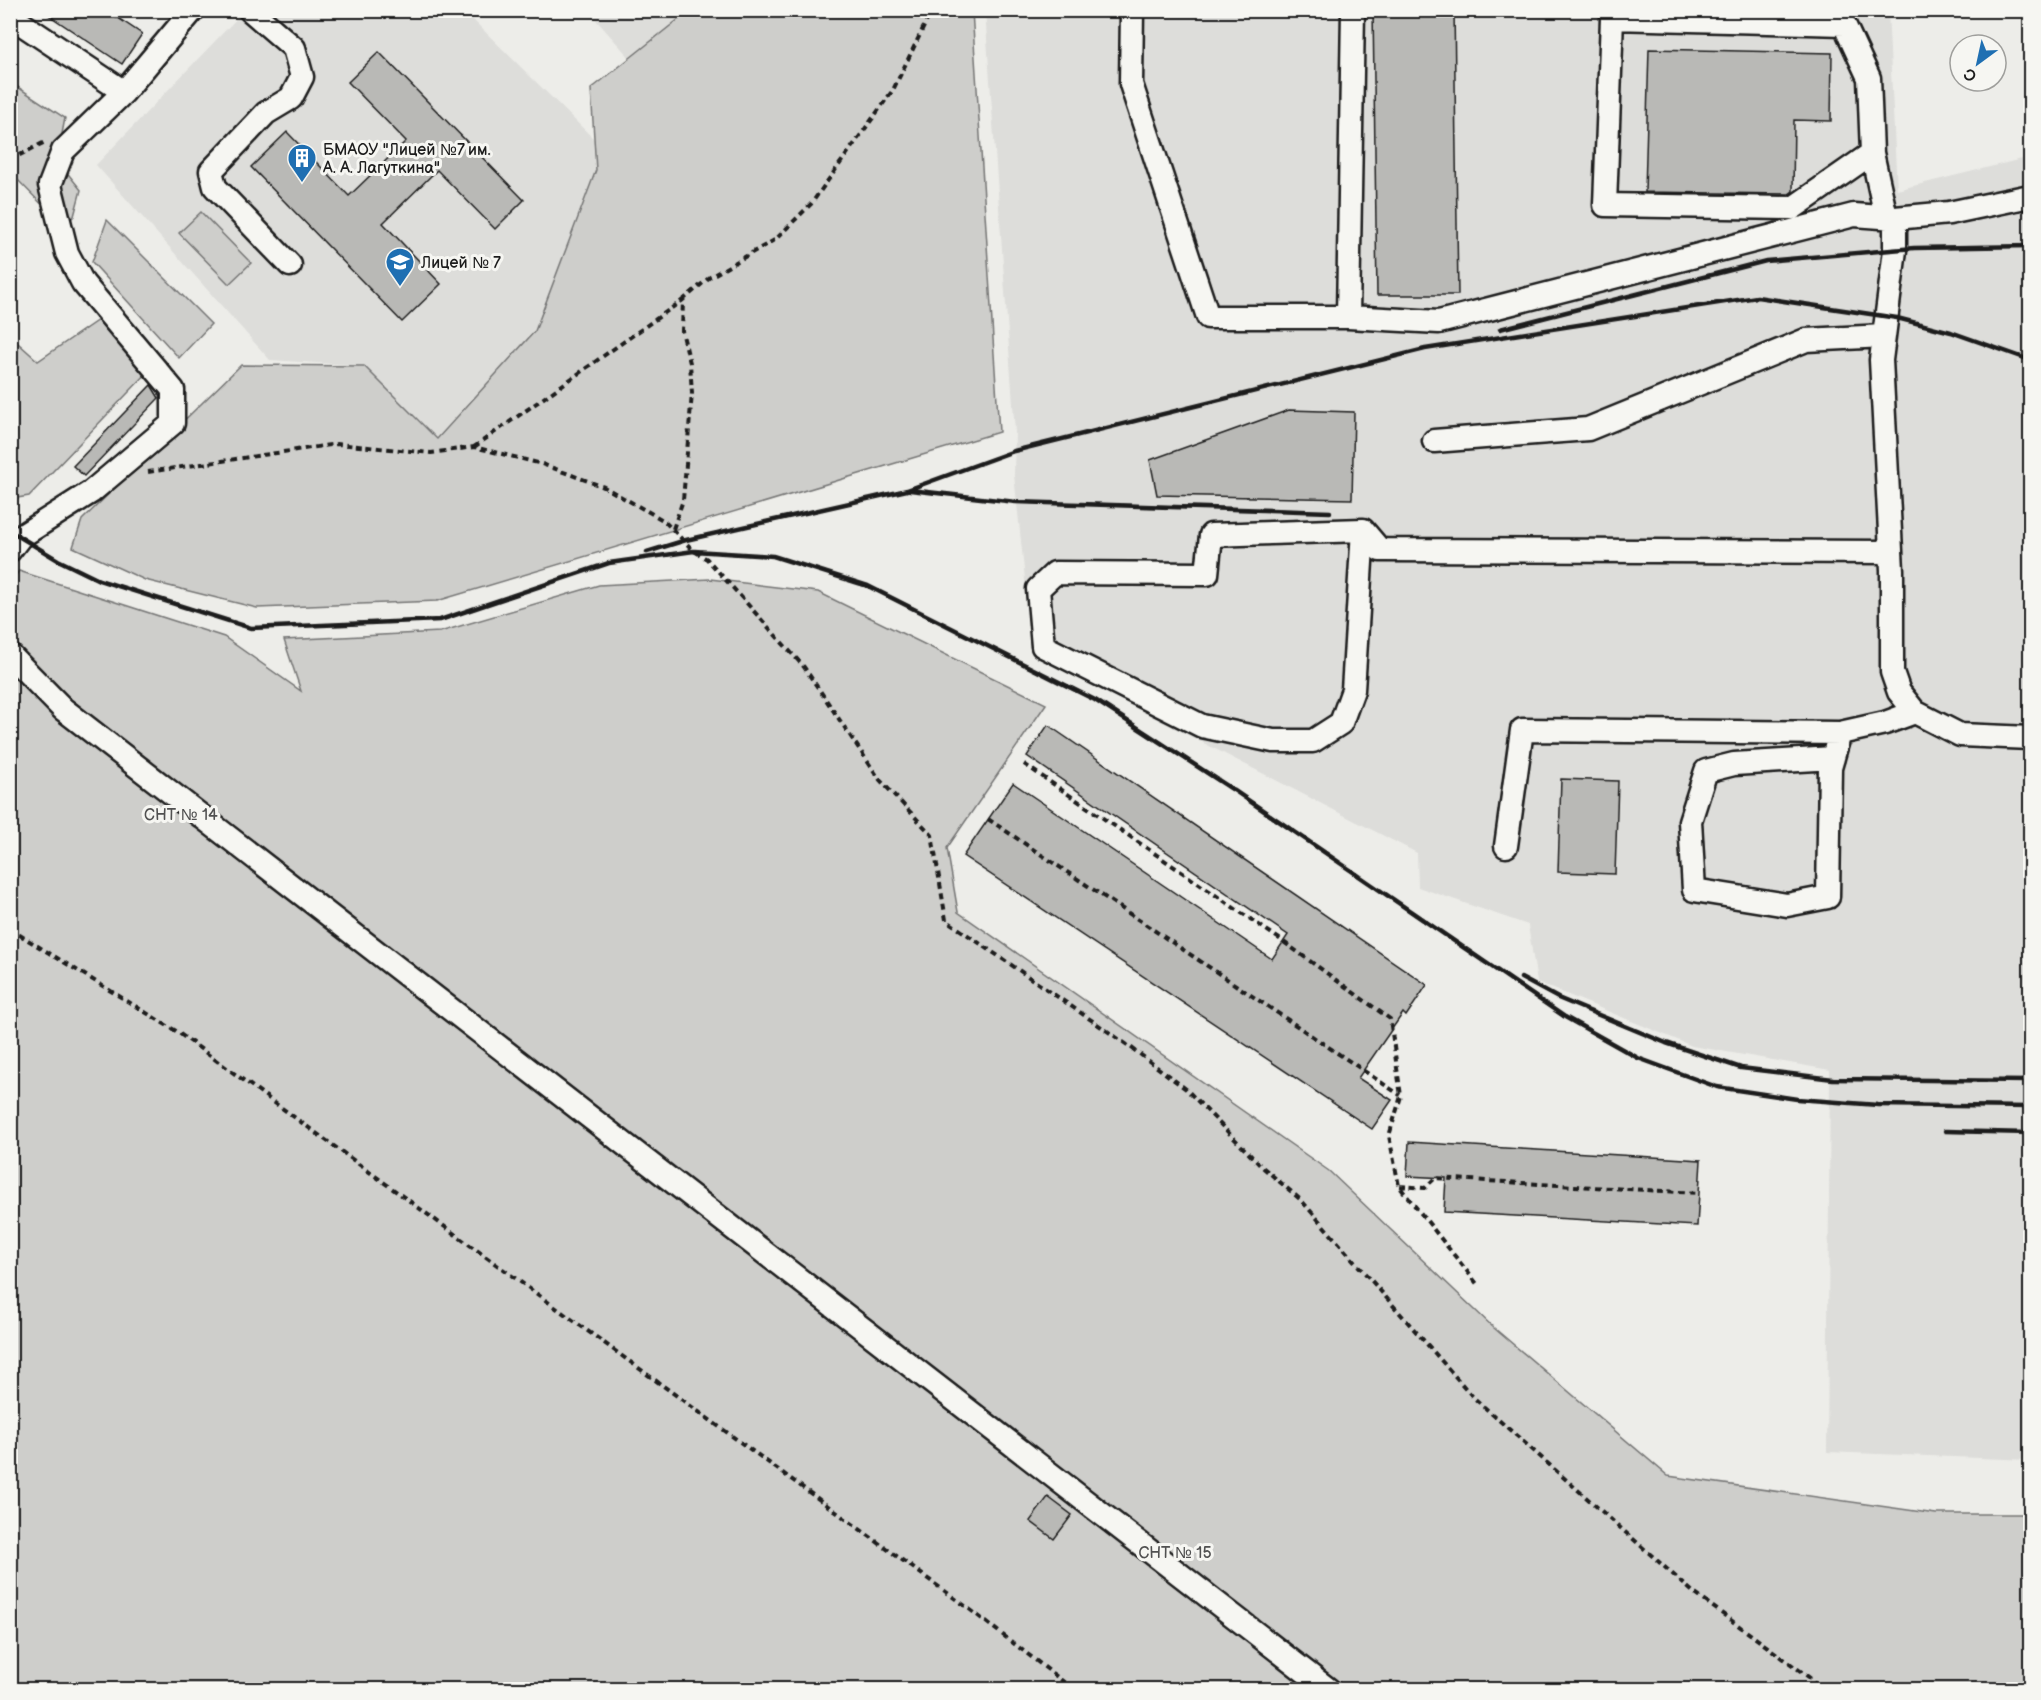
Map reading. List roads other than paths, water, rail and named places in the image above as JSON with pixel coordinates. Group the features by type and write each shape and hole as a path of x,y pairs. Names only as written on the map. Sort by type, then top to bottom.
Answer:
{"street":[{"path":"10,550 20,537 91,492 173,423 173,390 62,256 50,185 63,151 99,113 124,92 193,10"},
{"path":"250,10 294,48 302,77 291,98 266,113 211,171 214,187 290,265"},
{"path":"1132,10 1131,84 1208,316 1348,317 1439,322 1854,215 1891,218 1949,213 2031,196"},
{"path":"1348,317 1353,10"},
{"path":"10,16 124,92"},
{"path":"1872,153 1794,208 1605,205 1612,18 1844,24 1869,78 1872,153 1891,218 1895,250 1881,360 1891,552 1892,672 1899,692 1915,712 1960,735 2031,738"},
{"path":"1434,441 1588,429 1806,340 1884,336"},
{"path":"1364,530 1380,550 1891,552"},
{"path":"1364,530 1353,690 1341,723 1313,741 1273,741 1202,726 1043,646 1038,589 1055,573 1207,574 1211,535 1364,530"},
{"path":"10,655 72,716 1329,1689"},
{"path":"1506,846 1522,730 1840,733 1885,723 1915,712"},
{"path":"1833,758 1734,764 1706,771 1690,820 1694,890 1787,905 1828,897 1830,768 1833,758 1840,733"}],"railway":[{"path":"1500,329 1766,261 1914,248 2030,246"},
{"path":"647,552 686,540 907,490 1014,451 1425,349 1757,297 1897,318 1951,332 2030,360"},
{"path":"910,490 1016,502 1330,512"},
{"path":"10,531 58,560 99,580 251,628 440,620 609,563 694,551 773,556 868,586 1095,700 1232,789 1565,1017 1638,1058 1717,1087 1797,1099 1878,1105 2030,1107"},
{"path":"1521,978 1558,998 1666,1043 1741,1068 1833,1079 2030,1081"},
{"path":"1945,1131 2030,1133"}],"place":[{"name":"БМАОУ \"Лицей №7 им. А. А. Лагуткина\"","path":"302,184"},
{"name":"Лицей № 7","path":"400,288"}],"park label":[{"name":"СНТ № 14","path":"181,814"},
{"name":"СНТ № 15","path":"1175,1552"}]}
